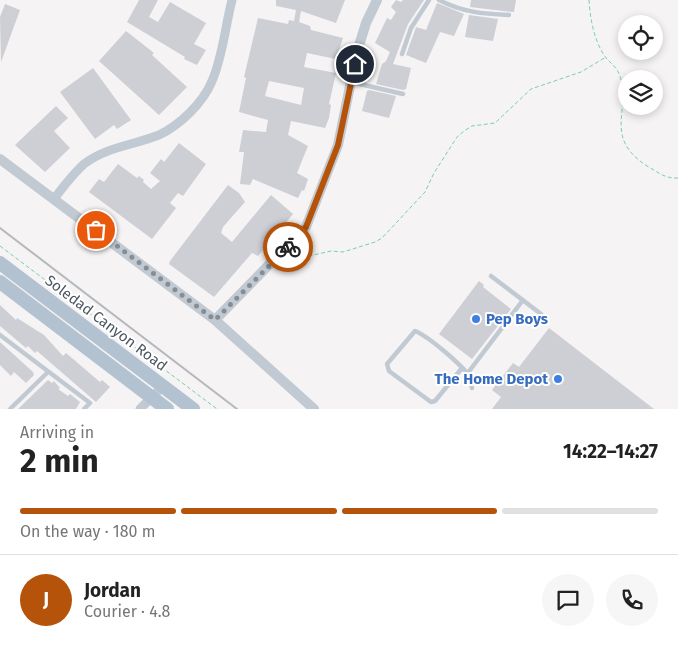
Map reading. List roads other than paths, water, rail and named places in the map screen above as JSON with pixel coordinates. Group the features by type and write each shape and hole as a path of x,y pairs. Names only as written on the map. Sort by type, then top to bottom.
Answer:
{"main road":[{"name":"Soledad Canyon Road","path":"0,263 193,409"},
{"name":"Soledad Canyon Road","path":"0,282 167,409"}],"street":[{"path":"54,198 85,164 119,146 159,134 181,120 199,101 214,75 232,0"},
{"path":"215,320 306,227 338,145 366,23 377,0"},
{"path":"0,159 215,320 314,409"},
{"path":"140,409 163,386"}],"lane":[{"path":"402,54 410,28 429,0"},
{"path":"439,0 458,10 509,15"},
{"path":"351,82 403,94"},
{"path":"491,276 541,314"},
{"path":"467,374 523,300"},
{"path":"462,368 435,401 431,402 389,371 387,364 415,331 462,368 467,374 472,388"},
{"path":"0,335 90,403 84,409"},
{"path":"10,409 48,372"}],"railway":[{"path":"0,228 237,409"}],"place":[{"name":"Pep Boys","path":"476,319"},
{"name":"The Home Depot","path":"558,379"}]}
